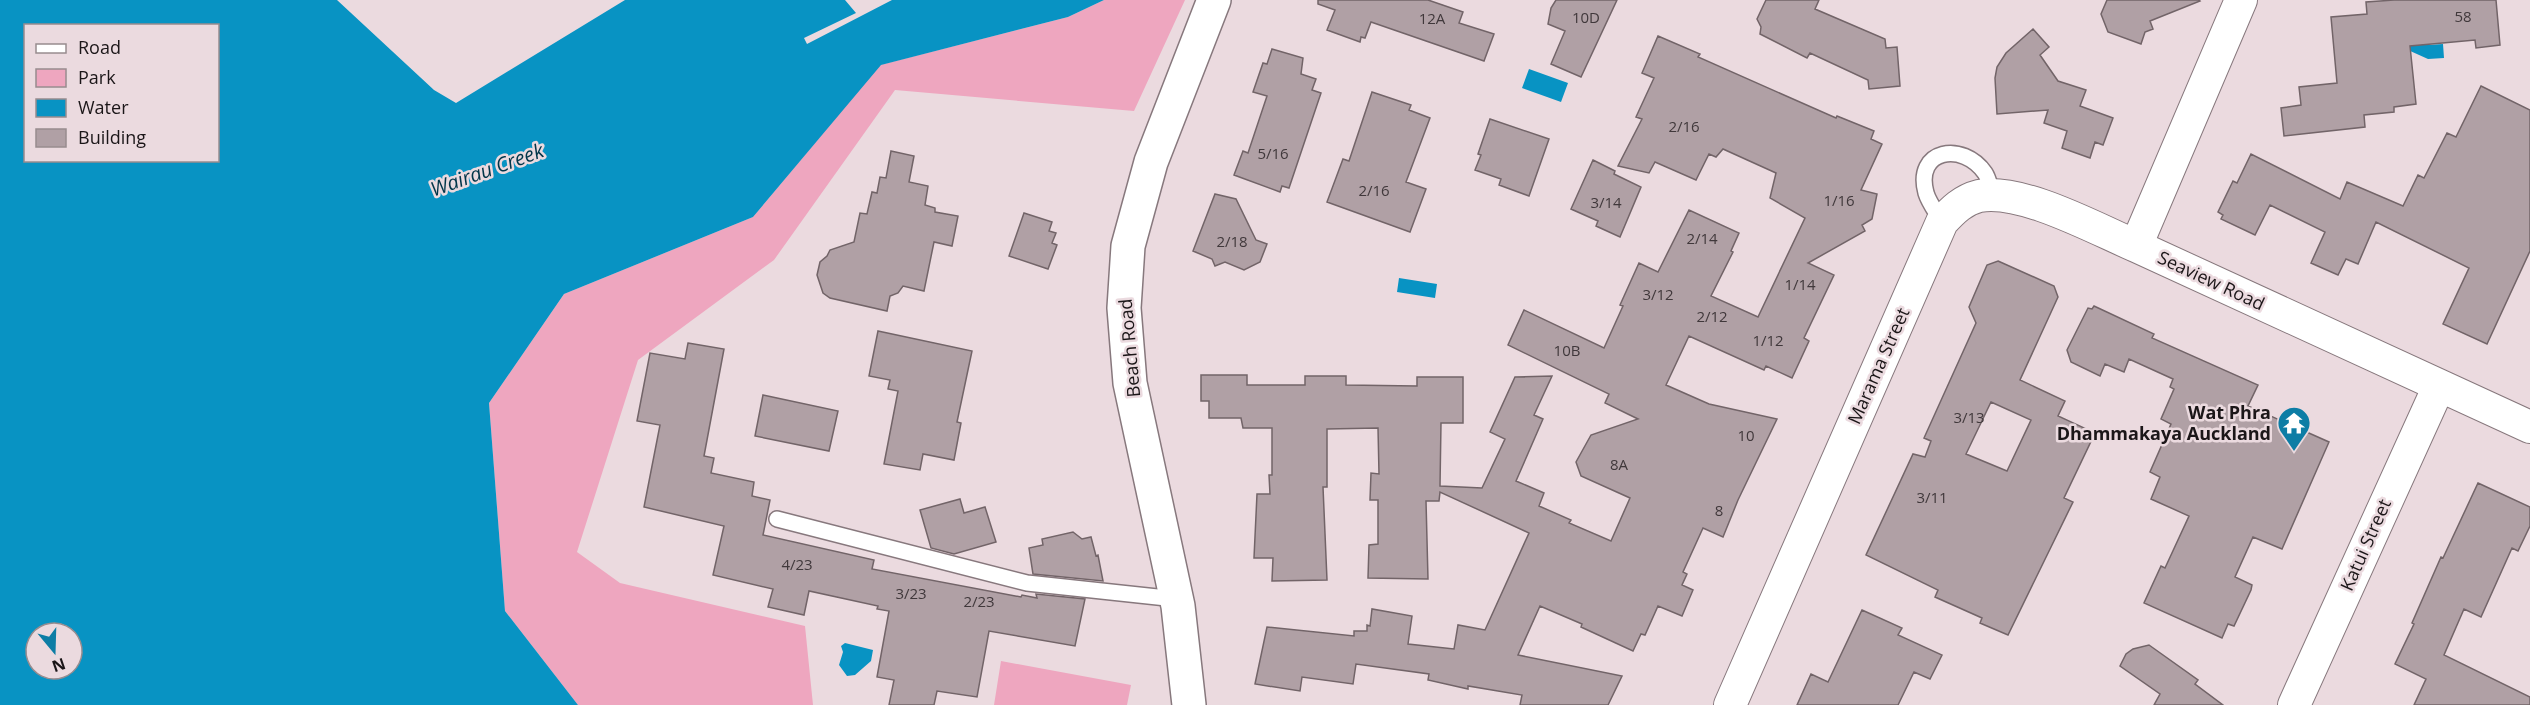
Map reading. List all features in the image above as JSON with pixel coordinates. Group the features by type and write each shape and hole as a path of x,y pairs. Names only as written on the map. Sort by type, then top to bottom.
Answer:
{"main road":[{"name":"Beach Road","path":"1189,705 1176,600 1130,384 1124,308 1128,246 1151,162 1214,0"}],"street":[{"name":"Seaview Road","path":"2241,0 2136,246 2530,427"},
{"name":"Marama Street","path":"1730,705 1942,222 1963,202 1992,195 2042,206 2136,246"},
{"name":"Katui Street","path":"2294,705 2439,386"}],"lane":[{"path":"1942,222 1926,195 1923,176 1929,162 1939,155 1950,152 1967,158 1978,166 1986,174 1992,195"},
{"path":"777,519 1027,583 1176,600"}],"green space":[{"path":"1104,0 1185,0 1134,111 895,90 774,260 638,360 577,552 620,583 805,626 813,705 578,705 505,611 489,403 564,294 753,217 880,65 1068,17"},
{"path":"1001,661 1131,685 1127,705 994,705"}],"water":[{"name":"Wairau Creek","path":"0,0 337,0 434,90 456,103 625,0 845,0 856,13 804,38 807,44 892,0 1104,0 1068,17 881,65 753,217 564,294 489,403 505,611 578,705 0,705"},
{"path":"2427,35 2428,45 2443,44 2444,58 2428,59 2408,50 2407,36"},
{"path":"1529,69 1568,83 1561,102 1522,88"},
{"path":"1399,278 1437,284 1435,298 1397,292"},
{"path":"845,643 873,650 871,661 855,675 847,676 839,665 843,652 841,646"}],"building":[{"path":"1318,0 1428,0 1463,12 1459,23 1494,34 1484,61 1371,22 1365,38 1361,37 1360,42 1327,30 1335,10 1318,4"},
{"path":"1556,0 1617,0 1581,77 1551,64 1565,31 1548,24 1551,8"},
{"path":"1766,0 1819,0 1815,9 1885,39 1886,48 1897,47 1900,86 1869,89 1868,80 1810,53 1807,58 1760,34 1761,27 1757,19"},
{"path":"2107,0 2200,1 2150,21 2153,29 2145,32 2141,44 2108,32 2101,14"},
{"path":"2496,0 2500,45 2476,48 2475,40 2410,46 2416,104 2394,107 2394,112 2364,115 2365,127 2284,136 2281,108 2301,105 2299,87 2337,83 2331,17 2367,14 2366,2"},
{"path":"2033,29 2049,47 2040,55 2058,81 2086,90 2080,106 2113,118 2103,145 2095,142 2090,158 2062,148 2067,131 2044,123 2048,110 1997,114 1995,78 1997,67 2006,53"},
{"path":"1658,36 1700,54 1698,57 1836,118 1837,116 1874,131 1871,139 1882,144 1861,190 1877,194 1872,219 1862,225 1865,231 1808,263 1834,275 1804,338 1809,341 1792,378 1766,366 1764,370 1689,336 1666,385 1709,404 1777,419 1723,537 1703,528 1683,572 1687,574 1682,585 1693,590 1682,616 1658,606 1645,635 1641,634 1633,651 1581,627 1582,624 1540,606 1518,655 1622,676 1608,705 1520,705 1522,695 1468,686 1468,689 1428,680 1429,674 1356,664 1353,684 1302,677 1300,691 1255,684 1267,627 1354,636 1354,631 1367,631 1367,625 1370,626 1372,609 1412,616 1408,644 1454,649 1458,625 1485,630 1529,533 1440,492 1439,501 1426,501 1428,579 1368,578 1369,545 1378,544 1378,500 1370,500 1371,473 1379,474 1378,428 1327,429 1327,487 1323,487 1327,580 1272,581 1273,558 1254,558 1257,494 1270,494 1272,428 1243,428 1241,418 1209,418 1209,401 1201,401 1201,375 1247,375 1247,385 1305,385 1305,376 1346,376 1346,385 1417,386 1417,377 1463,377 1463,423 1441,423 1440,486 1482,488 1505,439 1490,432 1515,377 1552,376 1534,415 1543,419 1516,481 1544,493 1539,506 1571,520 1569,523 1611,541 1630,498 1581,476 1576,462 1591,435 1638,419 1605,403 1609,394 1508,345 1524,310 1604,348 1639,263 1658,272 1689,210 1739,233 1731,251 1733,252 1711,296 1758,317 1805,218 1770,198 1776,173 1723,149 1716,157 1709,154 1696,180 1655,162 1649,173 1618,166 1642,119 1636,117 1654,78 1642,73"},
{"path":"1272,49 1303,58 1301,74 1316,79 1312,90 1321,93 1289,188 1282,186 1280,192 1234,175 1243,151 1248,153 1267,96 1253,92 1263,63 1267,64"},
{"path":"2481,86 2530,110 2530,251 2487,344 2443,324 2469,268 2376,222 2358,264 2346,259 2338,275 2311,263 2325,232 2270,205 2255,235 2221,219 2223,215 2218,212 2233,181 2237,183 2251,154 2340,199 2347,182 2403,206 2418,175 2424,178 2447,133 2456,137"},
{"path":"1372,92 1411,105 1409,110 1430,118 1406,182 1426,189 1410,232 1327,202 1343,159 1349,161"},
{"path":"1490,119 1549,139 1529,196 1499,185 1501,179 1475,170"},
{"path":"891,151 914,156 909,182 928,186 925,205 935,208 935,212 958,216 952,246 934,242 924,291 903,286 898,293 890,296 887,311 830,298 823,293 817,275 820,262 830,250 854,242 860,213 867,214 872,192 877,193 880,177 886,178"},
{"path":"1593,160 1615,171 1614,174 1641,187 1620,237 1596,226 1598,221 1571,209"},
{"path":"1215,194 1236,199 1256,240 1267,244 1260,262 1244,270 1225,262 1215,266 1212,259 1193,251"},
{"path":"1024,213 1052,222 1049,231 1056,233 1052,243 1057,245 1048,269 1009,256"},
{"path":"1998,261 2054,286 2058,297 2020,380 2065,401 2058,416 2095,433 2064,498 2073,502 2008,635 1980,623 1982,618 1935,597 1938,590 1866,555 1913,454 1925,457 1931,441 1924,438 1976,323 1969,307 1987,265","holes":["1991,402 2031,420 2007,471 1966,454"]},
{"path":"2094,306 2154,334 2152,338 2258,385 2248,406 2329,442 2282,549 2253,537 2235,577 2252,585 2251,590 2234,626 2228,624 2222,638 2144,603 2161,566 2165,568 2189,516 2151,499 2160,477 2150,472 2171,424 2161,419 2174,389 2170,387 2173,379 2129,359 2124,372 2105,364 2100,376 2071,362 2067,350 2088,308 2092,309"},
{"path":"878,331 972,351 957,422 961,423 954,460 923,454 920,470 884,464 898,391 888,389 890,380 869,376"},
{"path":"688,343 724,349 704,456 714,458 711,473 754,482 752,496 770,500 763,535 874,560 872,569 1021,597 1022,595 1037,598 1036,594 1085,599 1075,646 989,631 977,697 937,691 934,705 889,705 894,680 877,677 889,611 877,609 878,606 809,591 804,615 768,607 773,589 713,575 724,526 644,507 660,425 637,421 650,353 685,359"},
{"path":"763,395 838,411 829,451 755,436"},
{"path":"2478,483 2530,507 2530,526 2518,551 2512,548 2481,617 2464,609 2444,655 2530,697 2530,705 2414,705 2426,679 2395,664 2441,557 2443,558"},
{"path":"960,499 964,513 985,507 996,542 954,554 931,548 920,510"},
{"path":"1073,532 1082,539 1091,537 1096,556 1098,555 1103,581 1033,574 1029,548 1043,545 1042,539"},
{"path":"1862,610 1902,628 1898,635 1942,655 1930,679 1914,672 1898,705 1797,705 1811,674 1828,682"},
{"path":"2149,645 2198,680 2195,684 2223,705 2154,705 2160,694 2120,666 2126,654 2133,649"}],"place":[{"name":"Wat Phra Dhammakaya Auckland","path":"2294,452"}]}
